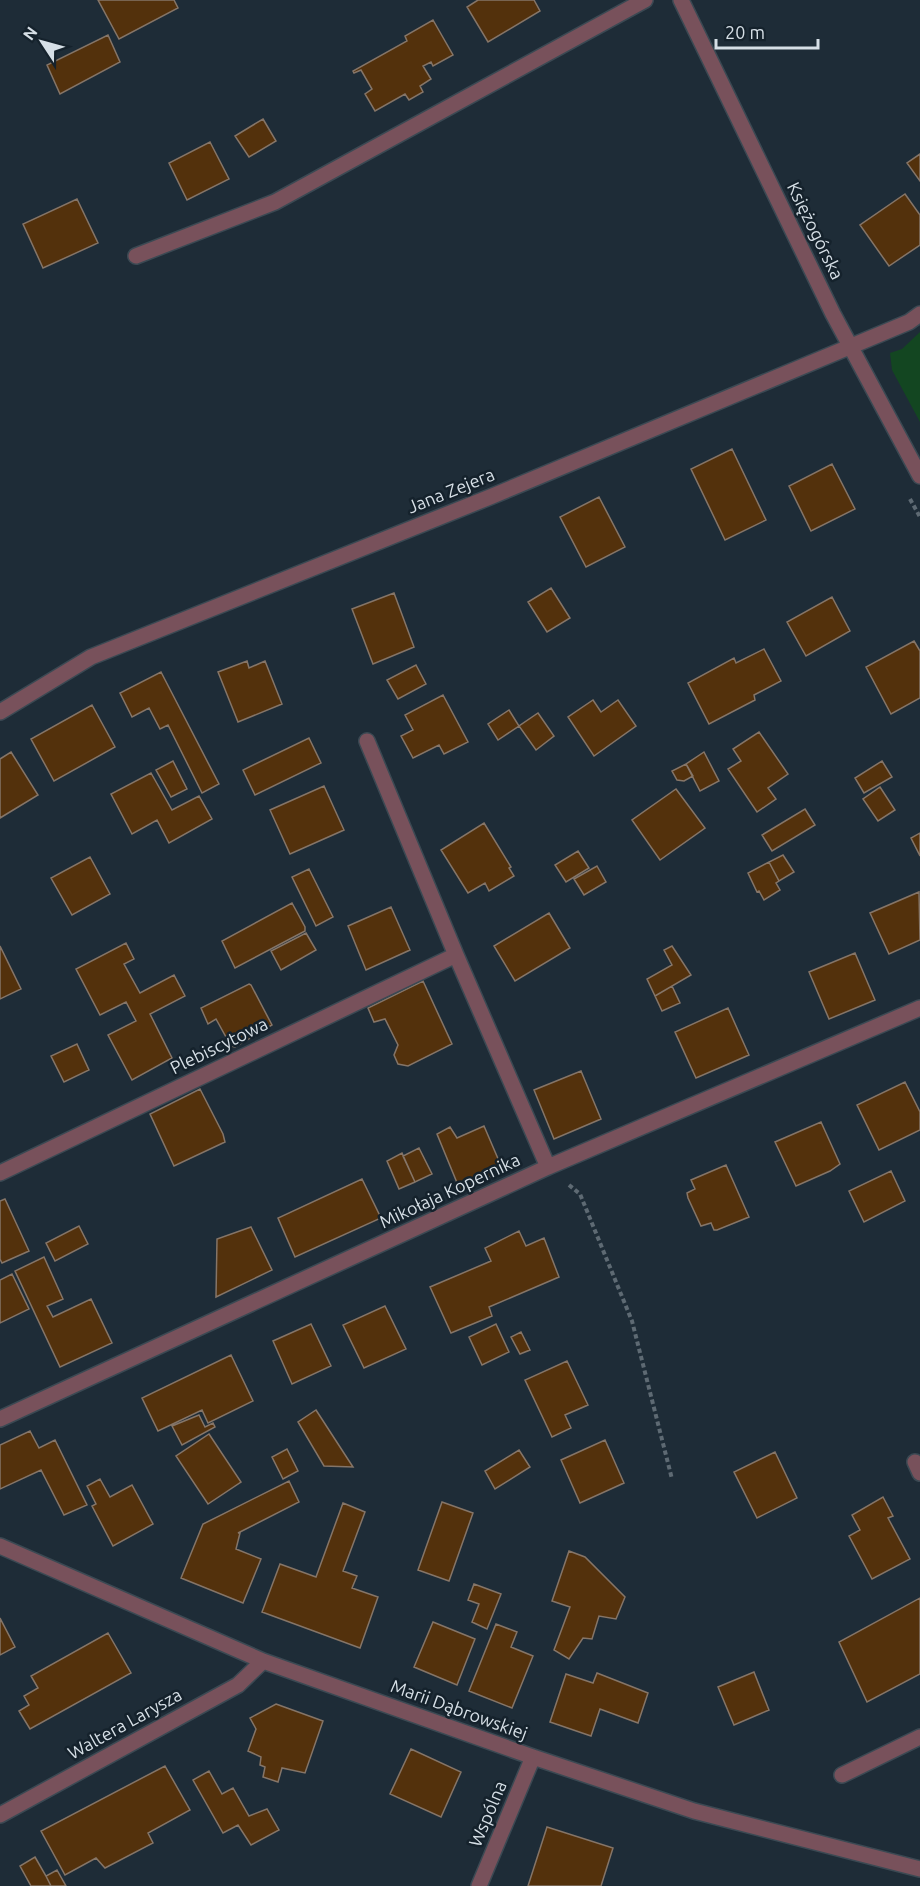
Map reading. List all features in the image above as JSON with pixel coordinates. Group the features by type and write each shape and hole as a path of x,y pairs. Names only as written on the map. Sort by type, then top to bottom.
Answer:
{"street":[{"path":"136,256 275,202 645,0"},
{"name":"Księżogórska","path":"681,0 833,314 920,476"},
{"name":"Jana Zejera","path":"0,712 91,657 490,497 850,346 916,323"},
{"path":"367,741 548,1167"},
{"name":"Plebiscytowa","path":"0,1173 456,955"},
{"name":"Mikołaja Kopernika","path":"0,1419 548,1167 920,1008"},
{"name":"Marii Dąbrowskiej","path":"0,1546 263,1661 533,1757 694,1811 920,1869"},
{"name":"Waltera Larysza","path":"0,1815 238,1685 263,1661"},
{"path":"842,1776 920,1737"},
{"name":"Wspólna","path":"479,1886 533,1757"}],"path":[{"path":"548,1167 580,1194 632,1321 672,1479"}],"green space":[{"path":"920,332 920,422 892,370 890,353 902,349"}],"building":[{"path":"98,0 174,0 178,8 119,39"},
{"path":"478,0 534,0 540,11 488,42 467,7"},
{"path":"433,20 453,55 433,66 431,62 423,66 431,79 420,86 423,92 409,100 405,94 375,111 365,94 372,89 361,70 354,73 353,71 407,41 405,36"},
{"path":"108,35 120,62 60,94 47,65"},
{"path":"263,119 276,141 249,157 235,136"},
{"path":"210,142 229,179 187,200 169,163"},
{"path":"920,154 920,181 907,163"},
{"path":"905,194 920,215 920,245 889,266 860,225"},
{"path":"77,199 98,243 43,268 23,224"},
{"path":"732,449 766,520 725,540 691,469"},
{"path":"832,464 855,509 811,531 789,486"},
{"path":"599,497 625,547 586,567 560,517"},
{"path":"551,588 570,618 547,632 528,602"},
{"path":"394,593 414,647 373,664 352,609"},
{"path":"832,597 850,631 806,656 787,622"},
{"path":"914,641 920,651 920,698 891,714 866,667"},
{"path":"764,649 781,681 754,695 755,700 709,724 688,683 734,658 736,663"},
{"path":"247,661 249,668 265,661 282,704 238,722 218,672"},
{"path":"416,665 426,684 398,699 387,680"},
{"path":"161,672 219,784 202,793 168,725 160,729 149,708 132,717 120,693"},
{"path":"443,695 468,742 444,754 439,745 413,758 401,736 413,730 405,715"},
{"path":"593,700 601,712 618,700 636,726 594,756 568,717"},
{"path":"92,705 115,747 54,781 31,739"},
{"path":"509,710 519,726 498,740 488,724"},
{"path":"538,713 554,736 536,750 519,726"},
{"path":"759,732 788,774 768,788 776,799 757,812 728,769 741,761 733,749"},
{"path":"309,738 321,763 255,795 243,770"},
{"path":"11,752 38,795 0,818 0,759"},
{"path":"704,752 719,781 700,791 686,764"},
{"path":"173,761 187,789 171,797 156,770"},
{"path":"882,761 892,777 864,793 855,778"},
{"path":"686,764 693,776 684,781 677,780 672,771"},
{"path":"151,773 172,810 199,796 212,819 169,843 157,820 132,834 111,794"},
{"path":"324,786 344,830 290,854 270,810"},
{"path":"880,787 895,810 878,821 863,799"},
{"path":"676,789 705,828 660,860 632,820"},
{"path":"805,809 815,825 772,851 762,835"},
{"path":"484,823 511,867 509,868 514,876 489,891 485,883 468,893 441,850"},
{"path":"920,833 920,856 911,838"},
{"path":"578,851 589,868 566,882 555,865"},
{"path":"783,855 794,872 779,881 769,862"},
{"path":"90,857 110,894 72,915 51,878"},
{"path":"769,862 779,881 776,883 780,890 764,900 759,891 757,892 748,873"},
{"path":"597,866 606,882 584,895 574,879"},
{"path":"309,869 333,917 316,926 292,877"},
{"path":"919,892 920,940 889,954 870,913"},
{"path":"292,903 305,931 235,968 222,941"},
{"path":"391,907 410,950 366,970 348,926"},
{"path":"549,913 570,948 515,981 494,946"},
{"path":"306,933 316,950 281,970 271,951"},
{"path":"126,943 134,959 124,964 140,993 174,975 185,996 150,1014 172,1058 132,1080 108,1035 136,1021 126,1002 100,1015 76,969"},
{"path":"0,946 21,989 0,999"},
{"path":"672,946 691,975 655,996 647,979 672,965 664,950"},
{"path":"855,953 875,1000 829,1019 809,972"},
{"path":"423,981 452,1044 408,1066 398,1064 394,1055 398,1045 385,1019 374,1022 368,1008"},
{"path":"249,984 272,1025 235,1047 231,1046 216,1019 208,1024 201,1008"},
{"path":"672,986 680,1003 662,1011 655,996"},
{"path":"728,1008 749,1055 696,1078 675,1032"},
{"path":"77,1044 89,1070 64,1082 51,1056"},
{"path":"581,1071 601,1119 554,1139 534,1090"},
{"path":"905,1082 920,1112 920,1130 879,1150 857,1105"},
{"path":"200,1089 225,1142 174,1166 150,1114"},
{"path":"821,1122 840,1164 796,1186 775,1142"},
{"path":"484,1126 502,1168 499,1173 460,1190 437,1134 450,1127 457,1138"},
{"path":"419,1148 432,1174 415,1182 403,1156"},
{"path":"402,1153 415,1182 399,1189 387,1161"},
{"path":"726,1165 749,1217 714,1230 711,1223 701,1226 687,1193 695,1189 691,1180"},
{"path":"891,1171 905,1201 864,1222 849,1191"},
{"path":"362,1179 381,1218 295,1257 278,1218"},
{"path":"5,1199 29,1251 2,1263 0,1259 0,1201"},
{"path":"79,1226 88,1244 55,1261 46,1243"},
{"path":"251,1227 272,1270 216,1297 217,1239"},
{"path":"519,1231 526,1246 544,1238 559,1277 489,1307 492,1316 451,1333 430,1287 491,1261 485,1248"},
{"path":"44,1257 63,1299 47,1306 53,1317 91,1299 112,1343 60,1367 15,1271"},
{"path":"12,1274 29,1309 0,1323 0,1280"},
{"path":"385,1306 406,1349 364,1368 343,1325"},
{"path":"311,1324 331,1366 292,1384 273,1341"},
{"path":"496,1324 509,1352 482,1365 469,1337"},
{"path":"521,1332 530,1350 520,1354 511,1337"},
{"path":"231,1355 253,1401 208,1423 202,1410 158,1431 142,1398"},
{"path":"567,1361 588,1405 565,1415 571,1428 552,1437 525,1380"},
{"path":"316,1410 353,1467 324,1466 298,1422"},
{"path":"199,1415 205,1427 213,1423 215,1427 182,1445 172,1426"},
{"path":"30,1431 39,1448 55,1440 87,1505 64,1515 41,1470 0,1489 0,1445"},
{"path":"209,1434 241,1482 208,1504 176,1456"},
{"path":"605,1440 624,1483 580,1503 561,1460"},
{"path":"287,1449 298,1471 283,1479 272,1457"},
{"path":"519,1450 530,1467 495,1489 485,1471"},
{"path":"775,1452 797,1498 757,1518 734,1472"},
{"path":"100,1479 110,1497 132,1485 153,1524 113,1546 92,1506 96,1504 87,1486"},
{"path":"289,1481 299,1502 238,1533 240,1533 236,1549 261,1559 243,1603 181,1578 203,1524"},
{"path":"883,1497 893,1516 888,1518 910,1559 872,1579 849,1536 860,1530 852,1515"},
{"path":"442,1502 473,1513 449,1581 418,1570"},
{"path":"343,1503 365,1512 343,1571 357,1576 352,1588 378,1597 360,1648 262,1612 280,1564 316,1577"},
{"path":"569,1551 585,1557 625,1597 616,1619 599,1616 592,1639 583,1638 569,1659 554,1650 570,1607 552,1601"},
{"path":"474,1584 501,1594 487,1629 472,1622 479,1604 468,1600"},
{"path":"920,1598 920,1674 867,1702 839,1642"},
{"path":"0,1618 15,1647 0,1655"},
{"path":"433,1622 475,1639 457,1685 414,1667"},
{"path":"496,1624 517,1632 511,1647 533,1656 512,1708 469,1691"},
{"path":"108,1633 131,1673 30,1729 19,1711 29,1705 24,1696 38,1688 31,1676"},
{"path":"754,1672 769,1710 734,1725 718,1687"},
{"path":"597,1673 648,1693 638,1723 600,1709 591,1736 550,1722 566,1674 593,1683"},
{"path":"276,1704 323,1721 305,1773 282,1768 278,1782 263,1777 265,1767 260,1765 261,1757 248,1751 256,1729 250,1718"},
{"path":"411,1749 461,1772 441,1817 390,1794"},
{"path":"165,1766 190,1810 148,1833 153,1843 105,1868 96,1858 65,1875 41,1831"},
{"path":"209,1771 222,1794 233,1788 249,1816 267,1809 279,1830 251,1845 238,1825 223,1833 193,1780"},
{"path":"547,1827 613,1848 601,1886 528,1886"},
{"path":"35,1857 51,1886 31,1886 20,1866"},
{"path":"57,1870 66,1886 51,1886 46,1876"}]}
